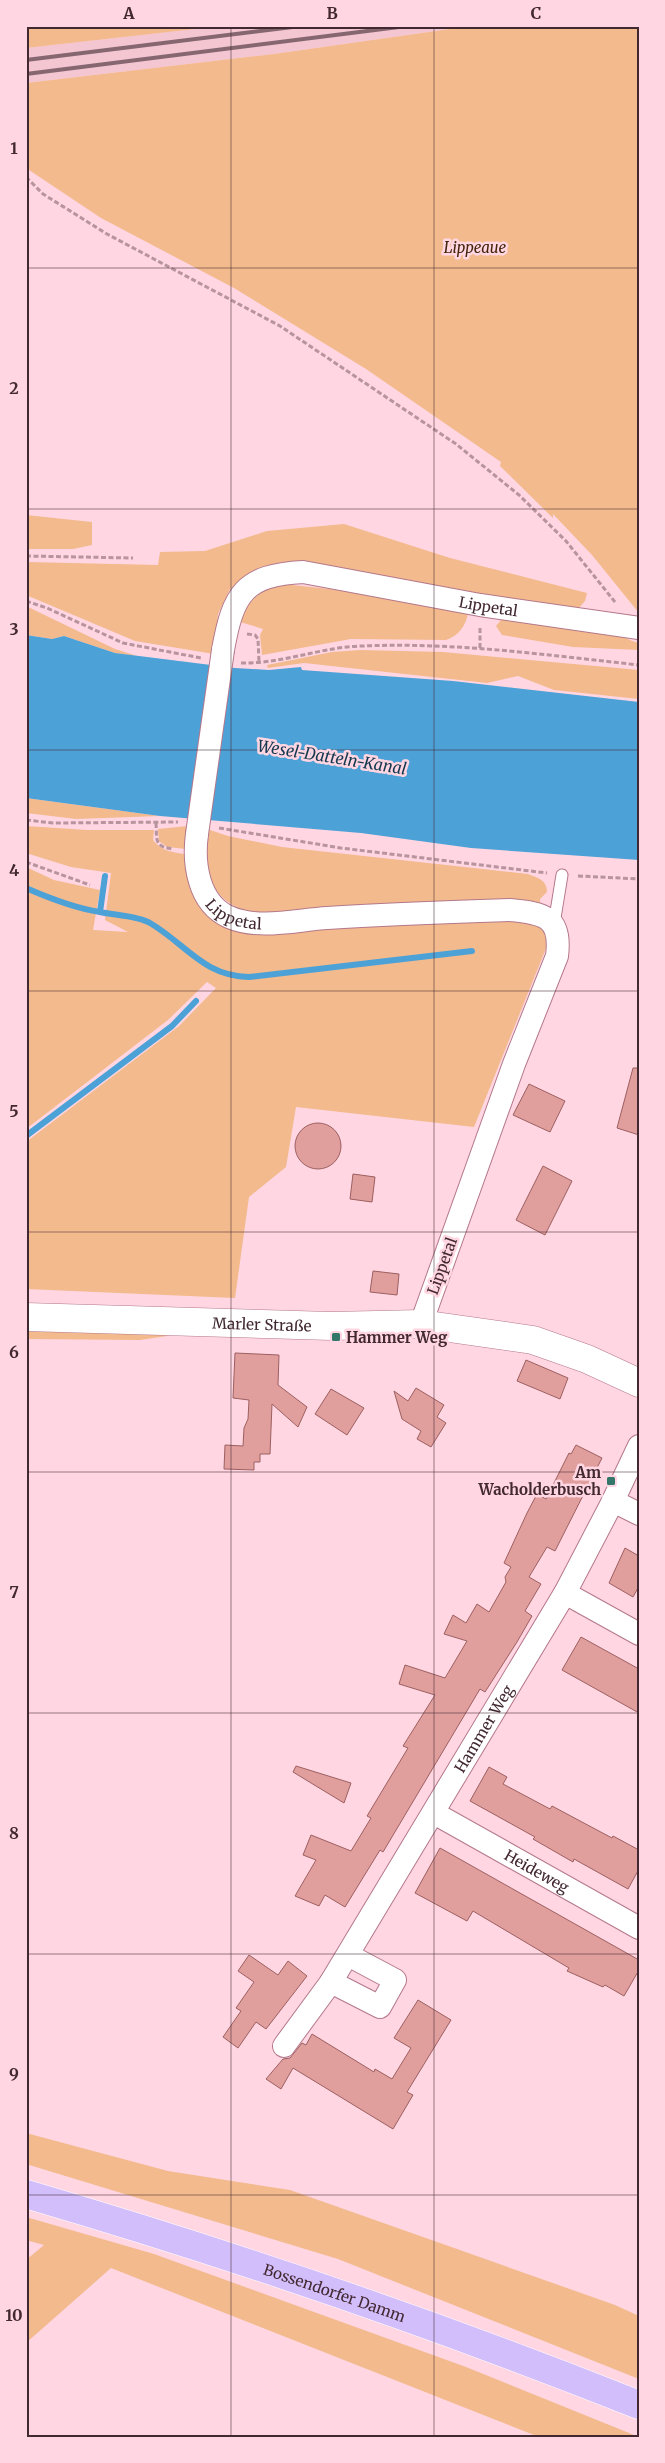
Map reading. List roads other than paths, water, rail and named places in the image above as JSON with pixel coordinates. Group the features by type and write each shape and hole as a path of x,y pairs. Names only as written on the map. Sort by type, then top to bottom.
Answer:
{"highway":[{"name":"Bossendorfer Damm","path":"26,2194 286,2275 443,2330 639,2405"}],"main road":[{"name":"Marler Straße","path":"26,1317 331,1326 421,1324 533,1340 587,1359 639,1383"}],"street":[{"name":"Lippetal","path":"421,1324 514,1064 557,956 559,939 554,924 536,913 510,910 327,918 264,923 246,921 222,912 205,892 196,868 194,852 229,656 231,610 241,594 253,584 266,577 303,572 480,605 638,628"},
{"name":"Hammer Weg","path":"284,2046 331,1982 348,1955 565,1593 639,1446"},
{"path":"613,1500 639,1514"},
{"path":"565,1593 639,1634"},
{"name":"Heideweg","path":"434,1813 639,1928"},
{"path":"331,1982 380,2007 395,1980 348,1955"}],"lane":[{"path":"554,924 562,875"}],"water":[{"name":"Wesel-Datteln-Kanal","path":"26,635 52,639 64,636 115,653 235,668 269,670 301,667 302,670 453,681 639,702 639,860 471,848 361,833 160,816 26,798"}],"waterway":[{"path":"105,876 100,912 133,917 150,923 207,965 233,975 249,977 472,951"},
{"path":"26,888 63,903 100,912"},
{"path":"26,1136 172,1026 196,1001"}],"railway":[{"path":"26,60 301,26"},
{"path":"26,74 407,26"}],"place":[{"name":"Hammer Weg","path":"336,1337"},
{"name":"Am Wacholderbusch","path":"611,1481"}],"park label":[{"name":"Lippeaue","path":"475,247"}]}
